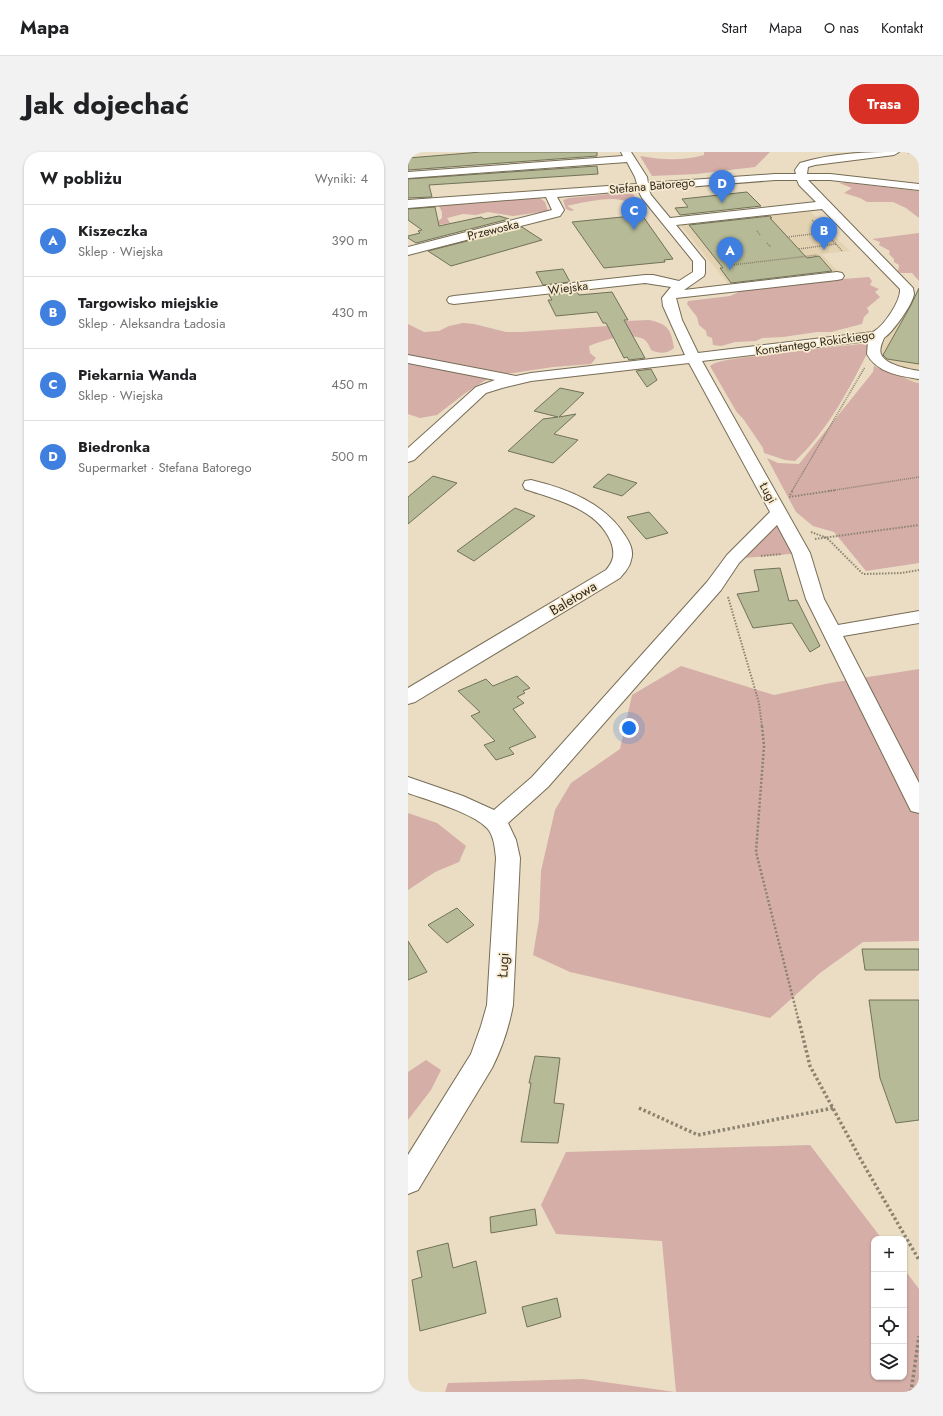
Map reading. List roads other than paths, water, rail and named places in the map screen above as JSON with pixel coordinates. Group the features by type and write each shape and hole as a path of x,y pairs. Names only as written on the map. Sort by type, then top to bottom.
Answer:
{"street":[{"path":"866,233 853,234 802,182 801,170 804,165 808,164 874,153 894,152"},
{"path":"408,175 628,156 641,177 642,186 646,196 699,261 698,273 676,289 669,298 670,306 694,358"},
{"name":"Stefana Batorego","path":"408,204 746,178 802,176 848,178 919,187"},
{"name":"Przewoska","path":"408,251 556,213 558,210 549,194"},
{"path":"667,222 824,205"},
{"name":"Konstantego Rokickiego","path":"515,379 877,336 889,328 892,324 907,295 906,288 853,234"},
{"path":"671,295 837,276"},
{"name":"Wiejska","path":"454,300 645,279 653,279 681,285"},
{"path":"877,336 873,352 876,359 898,371 919,375"},
{"name":"Ługi","path":"694,358 784,511 799,547 815,599 919,805"},
{"path":"408,359 515,379"},
{"path":"408,457 481,390 515,379"},
{"name":"Baletowa","path":"408,697 613,574 621,565 623,555 618,538 596,513 582,503 531,485"},
{"path":"408,785 467,807 495,822 540,782 721,575 733,559 784,511"},
{"path":"831,632 919,617"},
{"name":"Ługi","path":"408,1181 482,1060 496,1023 500,1005 508,858 505,840 495,822"}],"place":[{"name":"Biedronka","path":"722,203"},
{"name":"Piekarnia Wanda","path":"634,230"},
{"name":"Targowisko miejskie","path":"824,250"},
{"name":"Kiszeczka","path":"730,270"}]}
